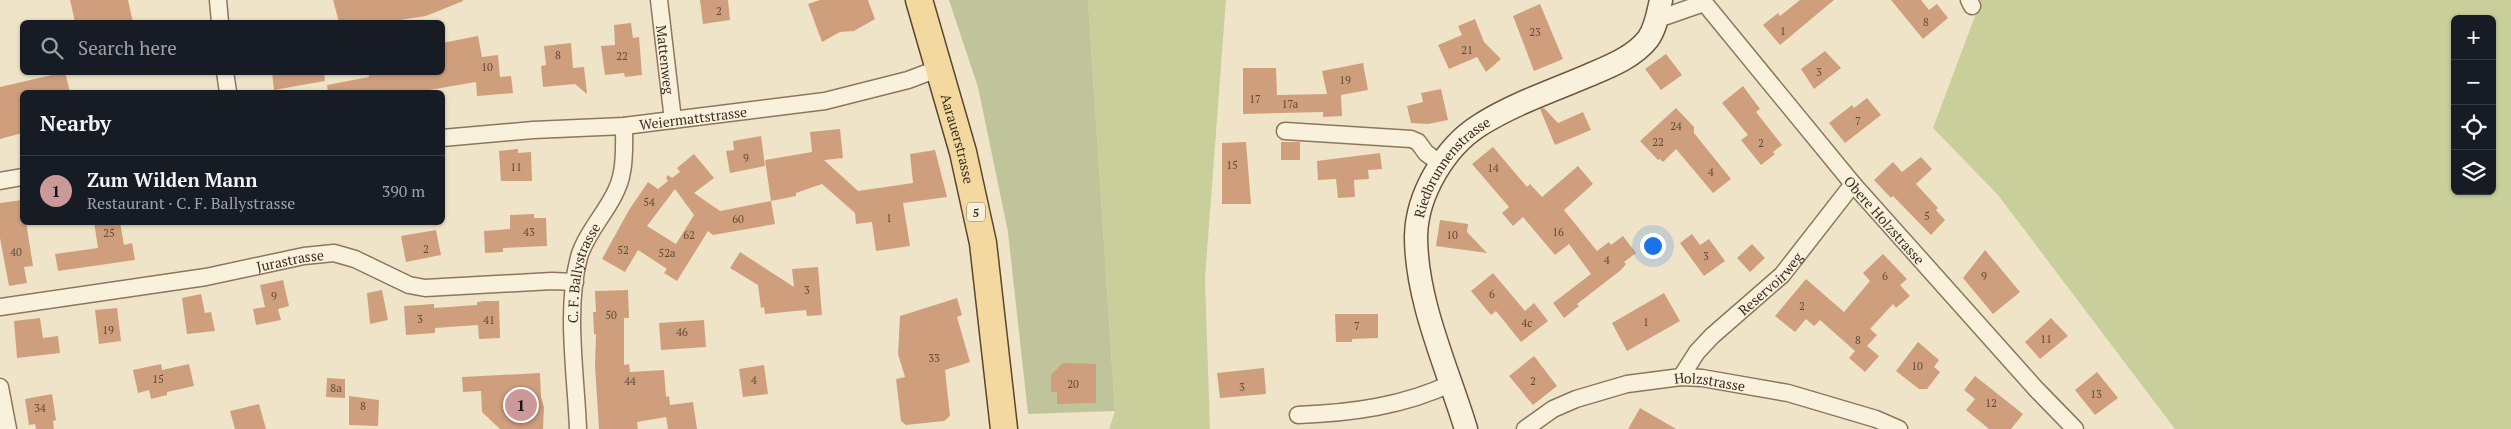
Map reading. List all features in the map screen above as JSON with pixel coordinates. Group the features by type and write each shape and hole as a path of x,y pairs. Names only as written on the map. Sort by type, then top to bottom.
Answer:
{"main road":[{"name":"Aarauerstrasse","path":"919,0 963,152 983,243 1004,429"}],"street":[{"path":"218,0 220,20"},
{"name":"Mattenweg","path":"660,0 673,120"},
{"name":"Obere Holzstrasse","path":"1659,10 1703,2 1853,184 2036,390 2075,429"},
{"name":"Riedbrunnenstrasse","path":"1466,429 1424,299 1418,266 1416,234 1418,211 1427,189 1441,164 1479,125 1610,66 1636,50 1648,38 1659,10"},
{"name":"Weiermattstrasse","path":"445,138 534,130 624,126 825,101 908,80 940,68"},
{"path":"226,75 228,90"},
{"name":"C. F. Ballystrasse","path":"578,429 572,310 575,282 580,256 615,191 622,172 624,126"},
{"path":"1285,131 1401,137 1418,142 1426,153 1441,164"},
{"path":"0,181 20,177"},
{"name":"Reservoirweg","path":"1682,377 1697,352 1712,336 1782,275 1853,184"},
{"name":"Jurastrasse","path":"0,307 206,277 304,256 334,253 355,258 409,285 425,288 552,281 575,282"},
{"name":"Holzstrasse","path":"1525,429 1553,409 1576,399 1627,384 1682,377 1702,378 1788,393 1876,419 1899,429"},
{"path":"1298,415 1367,409 1427,395 1452,383"},
{"path":"0,388 8,429"}],"green space":[{"path":"949,0 1088,0 1115,411 1028,414 1008,232 978,87"},
{"path":"1088,0 1226,0 1205,278 1210,429 1109,429 1115,411"},
{"path":"1981,0 2511,0 2511,429 2175,429 1998,195 1933,128"}],"building":[{"path":"70,0 128,0 133,20 75,20"},
{"path":"333,0 463,0 426,16 399,20 338,20"},
{"path":"700,0 728,0 730,20 703,24"},
{"path":"820,0 868,0 875,19 854,31 840,32 822,42 808,4"},
{"path":"1800,0 1834,0 1780,45 1763,25 1778,13 1780,16"},
{"path":"1891,0 1921,0 1929,10 1937,4 1948,18 1923,39"},
{"path":"1540,4 1563,59 1534,71 1513,16"},
{"path":"1475,19 1484,42 1501,59 1486,72 1477,57 1449,69 1438,45 1462,35 1458,26"},
{"path":"631,23 633,38 639,37 642,75 625,77 624,73 605,75 601,46 615,45 614,25"},
{"path":"478,36 482,57 498,55 500,77 511,76 513,93 477,96 476,82 429,90 328,90 327,85 369,77 369,75 445,75 445,42"},
{"path":"571,43 573,68 584,67 587,94 575,84 543,87 541,66 546,65 544,46"},
{"path":"1825,51 1841,68 1814,89 1801,69"},
{"path":"1666,54 1682,75 1661,90 1645,69"},
{"path":"1363,63 1368,90 1341,95 1342,116 1323,117 1323,112 1243,114 1243,68 1276,68 1277,95 1327,94 1322,71"},
{"path":"52,75 66,75 70,90 20,90 20,134 0,139 0,87"},
{"path":"272,75 324,75 325,81 274,90"},
{"path":"1743,86 1760,109 1756,112 1782,145 1773,152 1775,154 1761,165 1741,140 1748,135 1722,103"},
{"path":"1441,89 1448,120 1428,124 1411,123 1407,106 1423,102 1421,93"},
{"path":"1867,98 1881,115 1845,143 1829,123 1852,105 1854,108"},
{"path":"1544,108 1558,123 1583,112 1591,130 1555,145 1540,109"},
{"path":"1676,108 1694,127 1694,133 1731,179 1713,193 1676,149 1663,162 1660,159 1658,160 1640,141"},
{"path":"840,129 843,158 824,160 858,191 913,183 910,154 935,150 947,197 903,203 910,246 876,251 872,222 856,224 855,213 822,184 796,193 796,196 771,201 765,160 812,152 810,132"},
{"path":"761,136 765,166 730,173 726,151 734,150 733,141"},
{"path":"1246,142 1251,204 1222,204 1222,143"},
{"path":"1281,142 1300,142 1300,160 1281,160"},
{"path":"1493,147 1527,187 1530,184 1542,197 1578,166 1593,184 1564,210 1597,251 1609,242 1611,245 1623,236 1636,253 1624,262 1626,264 1621,270 1577,304 1579,306 1564,318 1553,303 1591,274 1569,244 1555,255 1523,217 1513,226 1502,213 1509,207 1472,164"},
{"path":"518,149 518,153 531,152 532,181 501,181 499,151"},
{"path":"1380,153 1382,169 1368,170 1369,179 1354,180 1355,197 1338,198 1336,179 1318,180 1317,161"},
{"path":"694,154 714,178 694,193 720,211 771,201 775,224 713,235 708,231 677,281 664,273 667,269 638,250 625,272 602,259 629,210 648,182 658,189 668,181 666,178 668,175 672,178 680,172 677,168","holes":["675,189 694,215 676,244 647,226"]},
{"path":"1921,157 1932,169 1916,184 1938,208 1936,210 1945,220 1931,235 1893,196 1891,198 1874,180 1893,162 1902,172"},
{"path":"20,200 20,225 26,225 33,266 24,267 27,283 9,286 0,238 0,203"},
{"path":"534,214 534,218 546,218 547,246 503,248 503,252 485,253 484,231 510,229 510,215"},
{"path":"1440,220 1468,224 1467,232 1487,253 1436,246"},
{"path":"94,225 121,225 124,245 132,243 135,260 58,271 55,254 98,248"},
{"path":"436,230 441,255 406,262 401,236"},
{"path":"1692,234 1700,245 1709,239 1725,261 1704,276 1680,243"},
{"path":"1752,244 1765,258 1750,272 1737,258"},
{"path":"1985,250 2020,292 1993,314 1963,278"},
{"path":"740,252 794,287 792,269 818,267 822,315 807,316 806,310 765,314 764,307 761,308 758,285 730,268"},
{"path":"1883,254 1907,279 1900,285 1910,296 1896,308 1893,304 1870,329 1877,335 1867,346 1879,356 1865,372 1849,358 1855,351 1820,320 1814,326 1806,319 1795,332 1775,316 1806,279 1844,312 1870,281 1863,273"},
{"path":"1493,273 1525,311 1534,303 1548,321 1521,342 1496,311 1491,315 1471,291"},
{"path":"283,280 289,306 278,309 281,320 256,325 253,309 265,307 260,285"},
{"path":"382,290 388,320 370,324 367,293"},
{"path":"628,290 629,318 624,318 624,365 629,364 630,372 664,370 666,397 669,396 670,405 693,402 697,429 668,429 666,417 637,422 638,429 599,429 595,365 596,334 594,334 593,312 596,312 595,291"},
{"path":"1664,293 1680,321 1627,351 1612,323"},
{"path":"201,294 205,313 211,312 215,331 187,334 182,298"},
{"path":"957,298 962,315 957,317 970,362 945,370 950,416 944,421 906,425 901,421 896,379 905,377 898,354 900,316"},
{"path":"499,301 500,338 479,339 478,325 435,328 435,333 406,335 404,306 434,304 434,308 477,305 477,302"},
{"path":"117,308 121,341 99,344 95,310"},
{"path":"1335,314 1378,314 1378,338 1352,339 1352,342 1336,342"},
{"path":"40,318 43,338 58,336 60,353 17,358 14,321"},
{"path":"2051,318 2068,336 2040,359 2025,342"},
{"path":"704,320 706,347 661,350 659,323"},
{"path":"1918,342 1939,360 1934,367 1940,372 1927,389 1919,389 1896,371"},
{"path":"1534,356 1557,386 1533,405 1509,376"},
{"path":"1063,363 1096,364 1096,403 1057,404 1057,392 1051,392 1051,375"},
{"path":"161,364 162,370 189,364 194,386 167,392 167,395 151,399 149,390 138,393 133,370"},
{"path":"764,365 768,394 743,397 739,369"},
{"path":"1264,368 1266,394 1220,398 1217,373"},
{"path":"2097,372 2118,398 2095,415 2075,390"},
{"path":"540,373 541,397 544,407 543,429 500,429 482,412 481,391 463,392 462,377"},
{"path":"1975,376 2023,414 2011,429 1989,429 1966,410 1975,399 1964,390"},
{"path":"327,378 345,379 345,398 326,397"},
{"path":"52,394 56,420 53,421 54,429 36,429 35,424 29,425 25,399"},
{"path":"349,396 379,400 378,426 349,425"},
{"path":"259,404 266,429 235,429 230,411"},
{"path":"1640,408 1676,429 1628,429"}],"place":[{"name":"Zum Wilden Mann","path":"521,405"}]}
